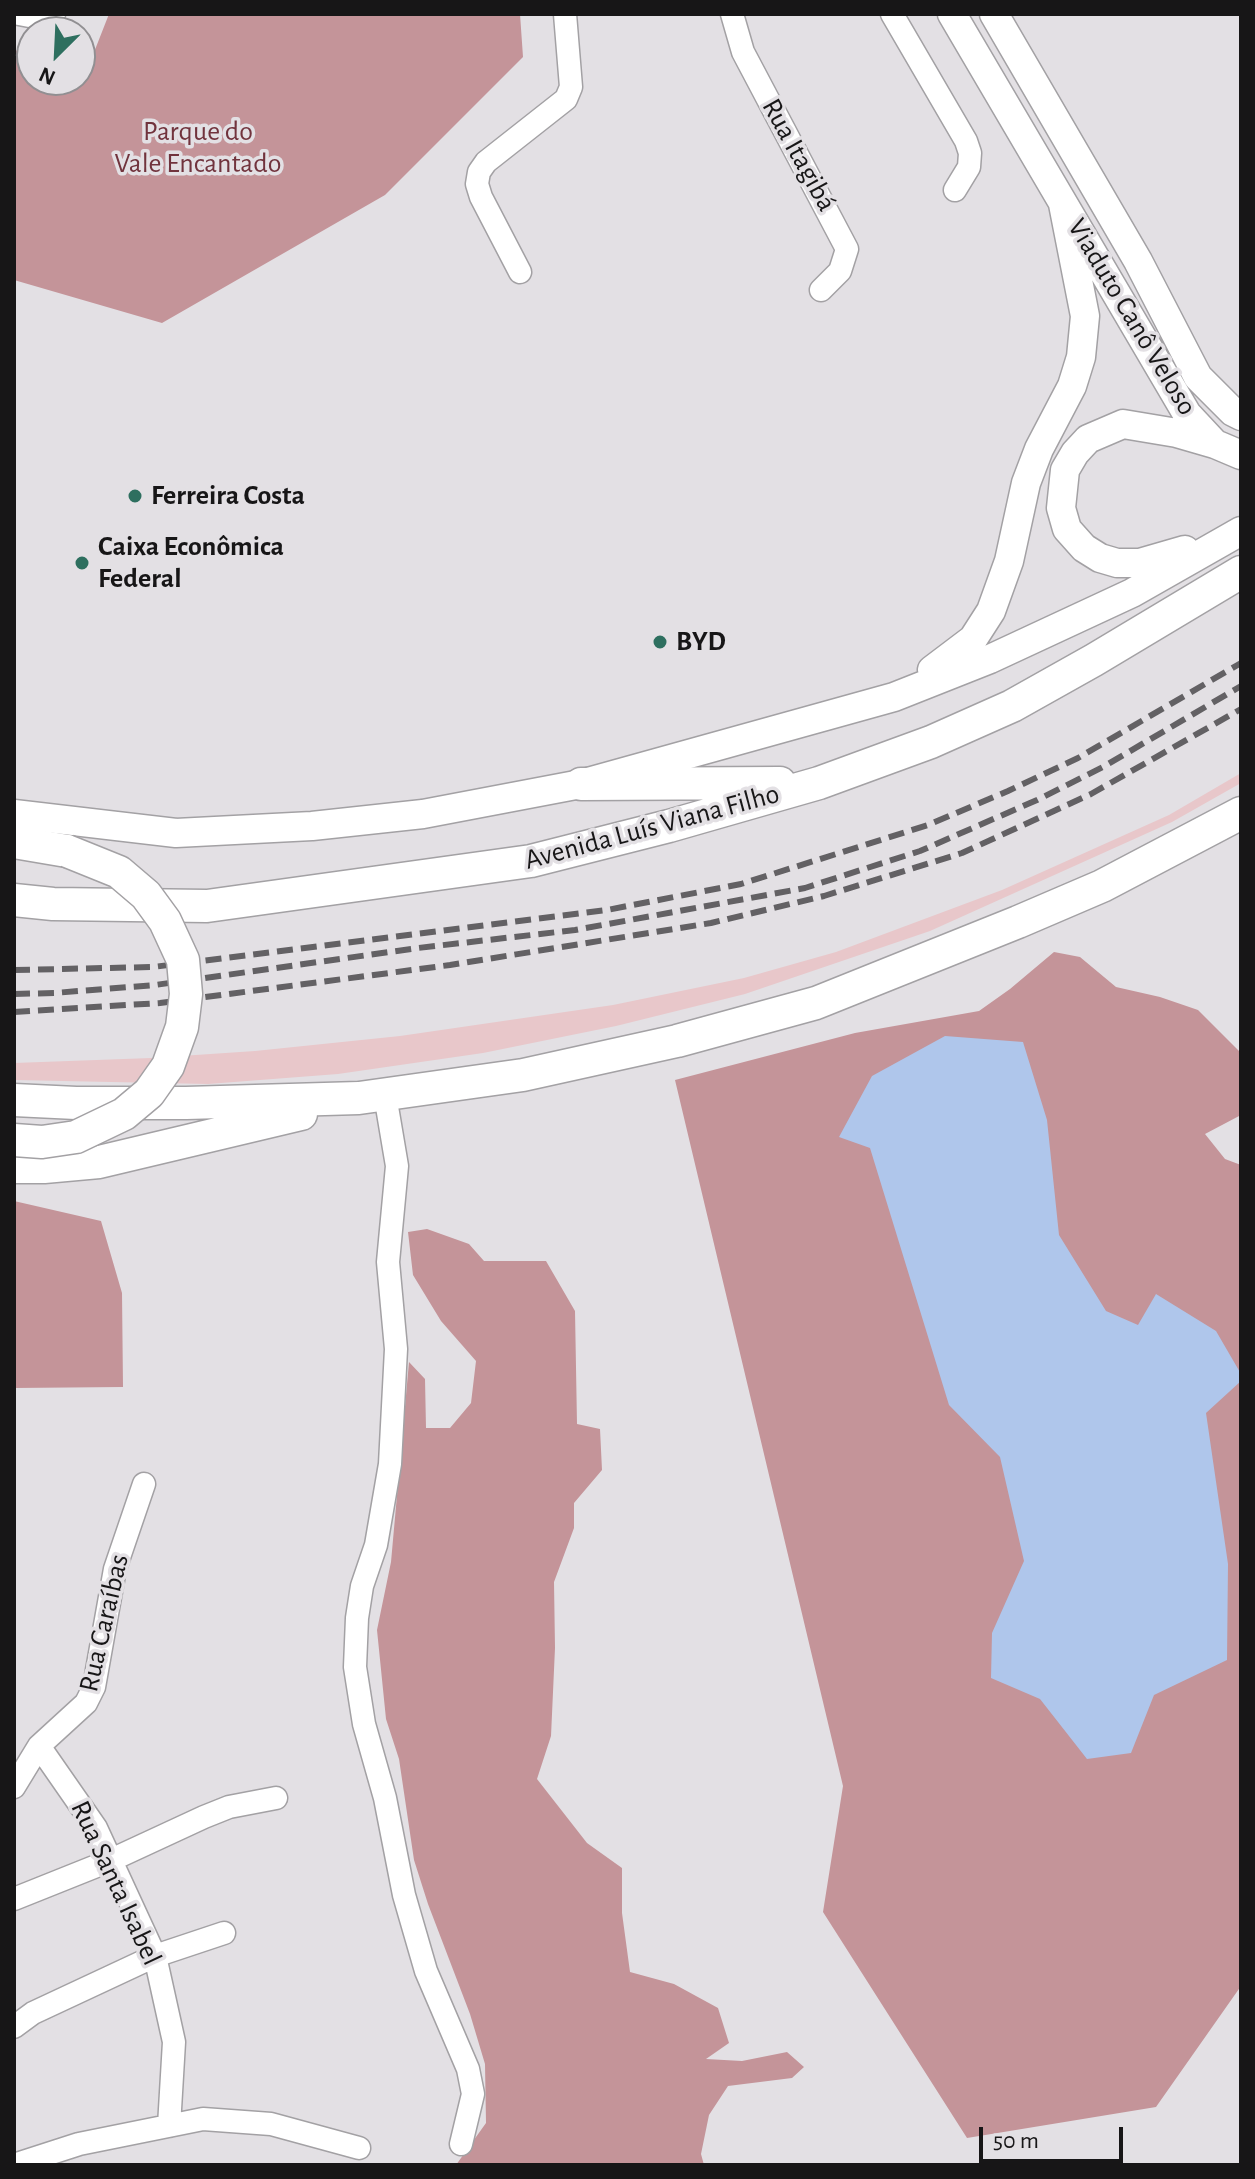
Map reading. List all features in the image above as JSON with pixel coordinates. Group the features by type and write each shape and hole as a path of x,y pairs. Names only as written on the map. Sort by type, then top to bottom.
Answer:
{"highway":[{"name":"Avenida Luís Viana Filho","path":"14,900 53,904 207,906 531,861 669,826 819,783 931,742 1012,706 1241,572"},
{"path":"581,784 819,783"},
{"path":"14,1167 99,1162 372,1096 523,1075 677,1041 816,1003 1102,886 1241,813"},
{"path":"14,1140 42,1142 76,1137 124,1114 149,1093 168,1066 182,1027 186,994 183,960 165,921 146,895 119,872 67,851 20,845"},
{"path":"14,1100 186,1103 372,1096"}],"main road":[{"name":"Viaduto Canô Veloso","path":"952,14 1187,414 1215,444 1241,455"},
{"path":"994,14 1138,261 1198,377 1233,412 1241,416"},
{"path":"894,697 962,648 982,629 1009,561 1034,460 1072,386 1081,357 1085,316 1063,204"},
{"path":"1215,444 1148,427 1123,424 1106,430 1088,439 1065,470 1061,508 1067,529 1084,548 1100,558 1117,563 1140,563 1234,535"},
{"path":"14,814 176,833 423,814 581,784 894,697 990,659 1132,593 1234,535"}],"street":[{"path":"19,14 40,18 54,14"},
{"path":"520,272 481,197 477,184 479,172 486,162 566,99 571,87 565,14"},
{"name":"Rua Itagibá","path":"732,14 743,52 847,249 840,271 821,290"},
{"path":"892,14 966,141 970,153 969,167 955,190"},
{"path":"372,1096 397,1166 388,1262 396,1349 391,1449 376,1545 358,1607 355,1667 364,1724 381,1784 393,1850 426,1971 468,2069 473,2094 461,2144"},
{"name":"Rua Caraíbas","path":"14,1787 39,1746 86,1703 94,1687 115,1569 144,1484"},
{"name":"Rua Santa Isabel","path":"39,1746 96,1828 155,1956 174,2042 169,2126"},
{"path":"14,1899 109,1861 229,1807 276,1798"},
{"path":"14,2027 33,2013 155,1956 224,1933"},
{"path":"14,2165 79,2144 203,2119 271,2124 359,2148"}],"shaded area":[{"path":"1241,773 1241,783 1172,822 930,931 745,994 616,1026 483,1053 338,1074 208,1084 14,1080 14,1063 255,1051 400,1036 613,1005 744,978 836,952 1002,890 1169,815"}],"green space":[{"name":"Parque do Vale Encantado","path":"109,14 520,14 523,57 385,195 162,323 14,280 14,50 16,96 96,96 96,47"},
{"path":"1054,952 1080,957 1116,987 1198,1010 1241,1053 1241,1115 1205,1134 1225,1159 1241,1165 1241,1986 1156,2107 967,2138 823,1912 843,1786 675,1080 855,1033 979,1011"},
{"path":"14,1201 101,1221 122,1293 123,1387 14,1388"},
{"path":"427,1229 469,1244 484,1261 546,1261 575,1311 577,1424 600,1429 602,1470 574,1503 574,1528 554,1582 551,1736 537,1779 587,1843 622,1868 622,1913 630,1972 674,1984 718,2008 729,2043 706,2059 742,2061 787,2052 804,2067 792,2078 728,2086 709,2115 701,2154 704,2165 456,2165 486,2123 485,2064 414,1860 399,1759 386,1719 377,1630 391,1562 409,1362 425,1379 426,1428 450,1428 471,1403 476,1361 441,1321 413,1275 408,1232"}],"water":[{"path":"945,1036 1023,1042 1047,1120 1059,1235 1106,1311 1138,1325 1156,1294 1216,1331 1241,1374 1241,1381 1206,1413 1228,1564 1227,1660 1154,1695 1131,1753 1087,1759 1040,1699 991,1678 992,1633 1024,1561 1000,1457 949,1405 870,1148 839,1137 872,1076"}],"railway":[{"path":"14,970 153,967 607,910 741,884 928,825 1008,791 1078,758 1241,663"},
{"path":"14,994 155,985 418,948 575,930 805,888 920,851 1037,800 1103,767 1241,686"},
{"path":"14,1012 160,1003 450,965 711,923 824,896 962,853 1091,794 1241,709"}],"place":[{"name":"Ferreira Costa","path":"135,496"},
{"name":"Caixa Econômica Federal","path":"82,563"},
{"name":"BYD","path":"660,642"}]}
